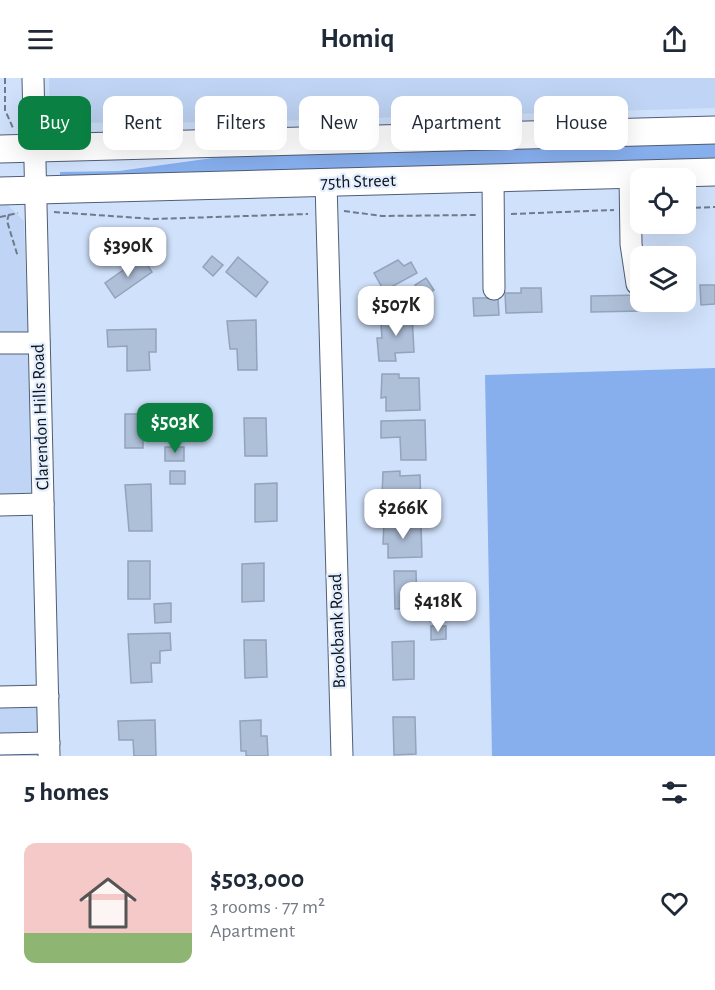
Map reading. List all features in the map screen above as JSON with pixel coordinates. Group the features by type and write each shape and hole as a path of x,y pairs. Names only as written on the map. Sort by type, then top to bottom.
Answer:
{"main road":[{"path":"91,146 715,130"},
{"name":"75th Street","path":"696,173 715,172"},
{"name":"75th Street","path":"0,191 630,175"}],"street":[{"name":"Clarendon Hills Road","path":"33,78 33,96"},
{"name":"Clarendon Hills Road","path":"34,150 49,750"},
{"path":"493,178 494,289"},
{"name":"Brookbank Road","path":"326,183 342,756"},
{"path":"0,343 39,343"},
{"path":"0,505 44,504"},
{"path":"0,697 48,696"},
{"path":"0,744 49,750"}],"path":[{"path":"5,78 7,140"},
{"path":"696,208 715,207"},
{"path":"60,212 154,219 336,211 382,216 492,215 630,209"},
{"path":"0,217 16,213"}],"shaded area":[{"path":"49,78 715,78 715,108 628,111 628,96 534,96 534,113 522,114 522,96 391,96 391,117 379,118 379,96 299,96 299,120 287,120 287,96 195,96 195,122 183,122 183,96 103,96 103,123 91,123 91,96 49,96"},
{"path":"715,139 715,165 60,180 60,172 119,171 271,150 379,150 379,147 391,147 391,150 522,150 522,144 534,143 534,150 628,150 628,141"},
{"path":"0,200 3,200 24,221 34,516 0,516"},
{"path":"715,368 715,756 492,756 485,375"},
{"path":"38,684 40,756 0,756 0,685"}],"building":[{"path":"212,256 223,265 213,276 203,267"},
{"path":"142,257 152,272 115,298 105,283"},
{"path":"238,257 268,282 256,297 226,272"},
{"path":"398,260 404,266 411,262 417,273 384,291 374,273"},
{"path":"426,278 434,290 422,297 415,285"},
{"path":"700,285 715,285 715,304 701,305"},
{"path":"521,288 541,288 542,312 506,313 505,293 521,293"},
{"path":"630,295 630,311 591,312 591,296"},
{"path":"473,298 498,298 499,315 474,316"},
{"path":"412,314 414,352 395,353 396,361 379,361 377,338 382,338 381,324 387,324 386,315"},
{"path":"256,320 257,370 238,370 237,349 230,349 227,321"},
{"path":"156,329 156,352 149,352 150,370 127,371 127,346 108,347 107,330"},
{"path":"382,374 399,374 399,378 419,378 420,410 386,411 386,397 381,398"},
{"path":"125,414 170,414 170,433 143,432 143,448 125,448"},
{"path":"244,418 266,418 267,456 245,456"},
{"path":"425,420 426,460 401,460 400,437 381,438 381,421"},
{"path":"165,447 184,447 184,461 165,461"},
{"path":"170,471 185,471 185,484 170,484"},
{"path":"400,471 400,476 420,475 421,508 387,509 387,495 382,495 383,472"},
{"path":"277,483 277,521 255,522 255,484"},
{"path":"151,484 152,531 129,531 125,485"},
{"path":"401,520 401,525 421,525 422,557 388,558 388,544 383,544 384,521"},
{"path":"128,561 150,561 150,599 128,599"},
{"path":"264,563 264,601 242,602 242,564"},
{"path":"394,571 416,571 417,608 395,609"},
{"path":"171,603 171,622 155,623 154,604"},
{"path":"431,626 446,626 446,639 431,640"},
{"path":"170,633 171,650 160,651 160,663 151,663 152,682 131,683 128,634"},
{"path":"244,640 266,640 267,677 245,678"},
{"path":"414,641 414,679 393,680 392,642"},
{"path":"393,717 415,717 416,754 394,755"},
{"path":"155,720 156,756 134,756 133,740 119,740 118,721"},
{"path":"261,720 261,736 267,736 268,756 246,756 246,751 241,751 240,721"}]}
